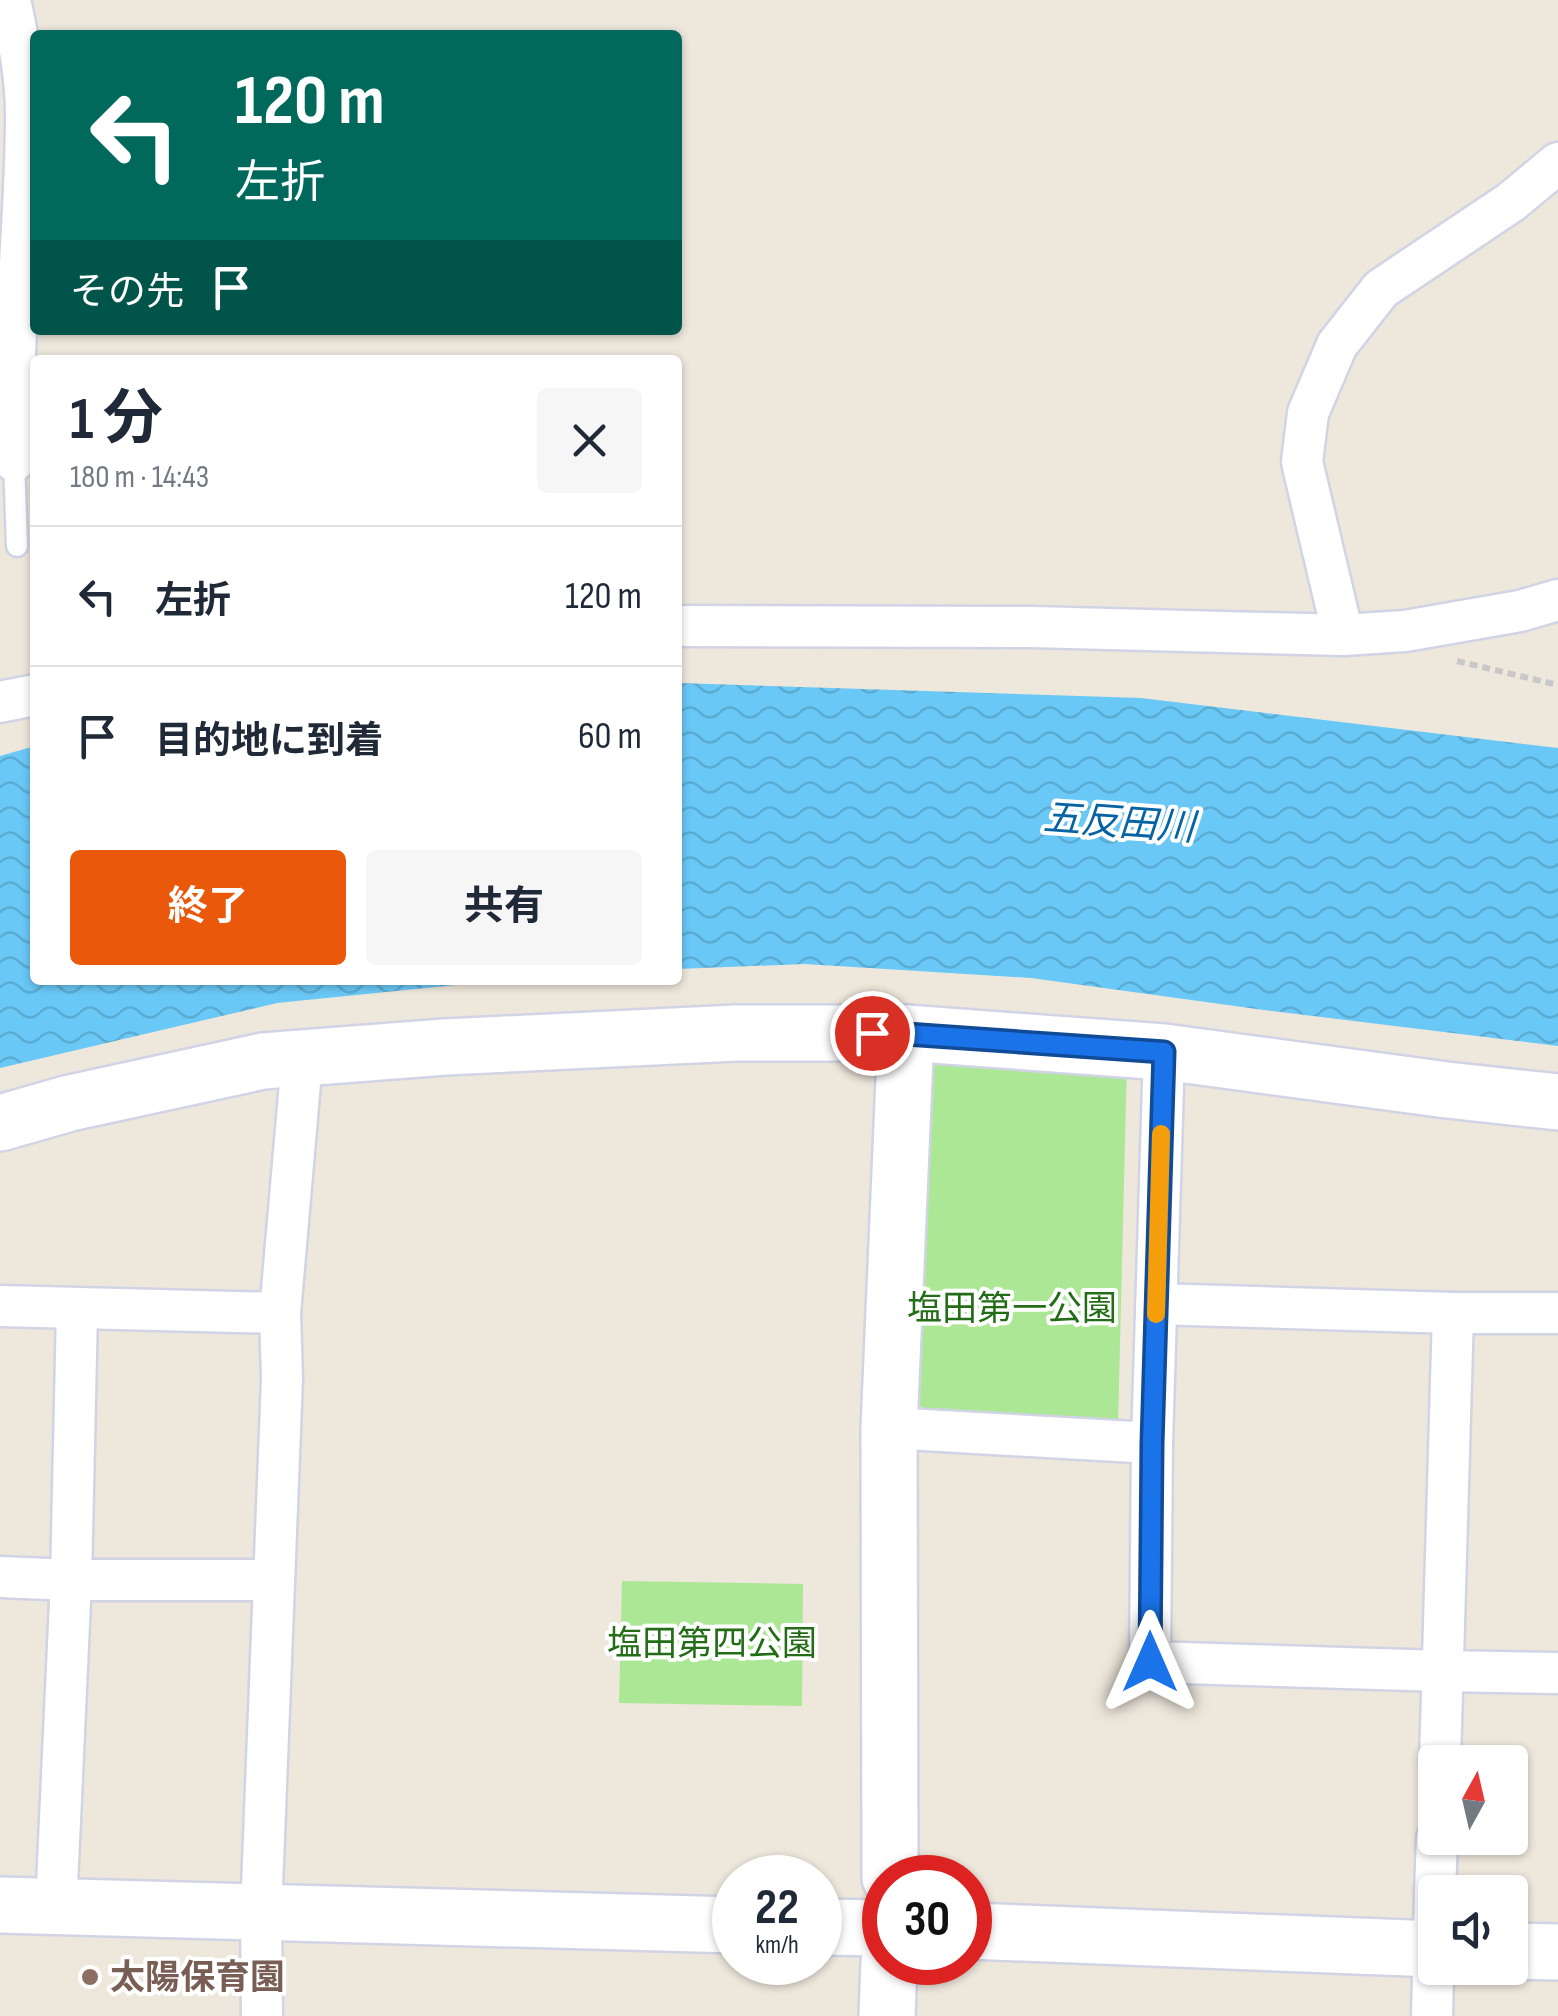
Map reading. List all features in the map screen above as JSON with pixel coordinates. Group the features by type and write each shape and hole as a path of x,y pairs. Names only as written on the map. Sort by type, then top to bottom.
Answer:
{"street":[{"path":"10,0 26,112 12,402 16,464"},
{"path":"1342,635 1302,462 1308,414 1337,345 1381,289 1511,202 1558,163"},
{"path":"682,626 1014,627 1342,635 1405,631 1520,611 1558,600"},
{"path":"0,702 30,696"},
{"path":"0,1123 70,1103 263,1061 445,1047 736,1033 906,1034 1164,1052 1558,1102"},
{"path":"890,1855 889,1428 906,1034"},
{"path":"1164,1052 1152,1443 1150,1662 1558,1672"},
{"path":"262,2016 261,1913 282,1379 280,1313 302,1060"},
{"path":"1156,1304 1558,1313"},
{"path":"0,1306 280,1313"},
{"path":"56,1907 71,1580 77,1310"},
{"path":"1441,1745 1453,1313"},
{"path":"889,1428 1152,1443"},
{"path":"0,1577 273,1580"},
{"path":"0,1906 712,1924"},
{"path":"992,1932 1418,1922"},
{"path":"1528,1951 1558,1952"},
{"path":"887,2016 888,1985"},
{"path":"1432,2016 1433,1985"}],"lane":[{"path":"16,464 18,546"}],"green space":[{"name":"塩田第一公園","path":"916,1045 1127,1059 1118,1426 934,1415 900,1394"},
{"name":"塩田第四公園","path":"622,1581 803,1584 802,1706 619,1703"}],"water":[{"name":"五反田川","path":"682,683 1141,698 1558,748 1558,1046 1031,978 805,964 682,969"},
{"path":"30,747 30,985 455,985 277,1003 0,1068 0,756"}],"slow traffic":[{"path":"1156,1314 1161,1134"}],"place":[{"name":"太陽保育園","path":"90,1977"}],"route":[{"path":"872,1033 1164,1052 1152,1443 1150,1662"}]}
